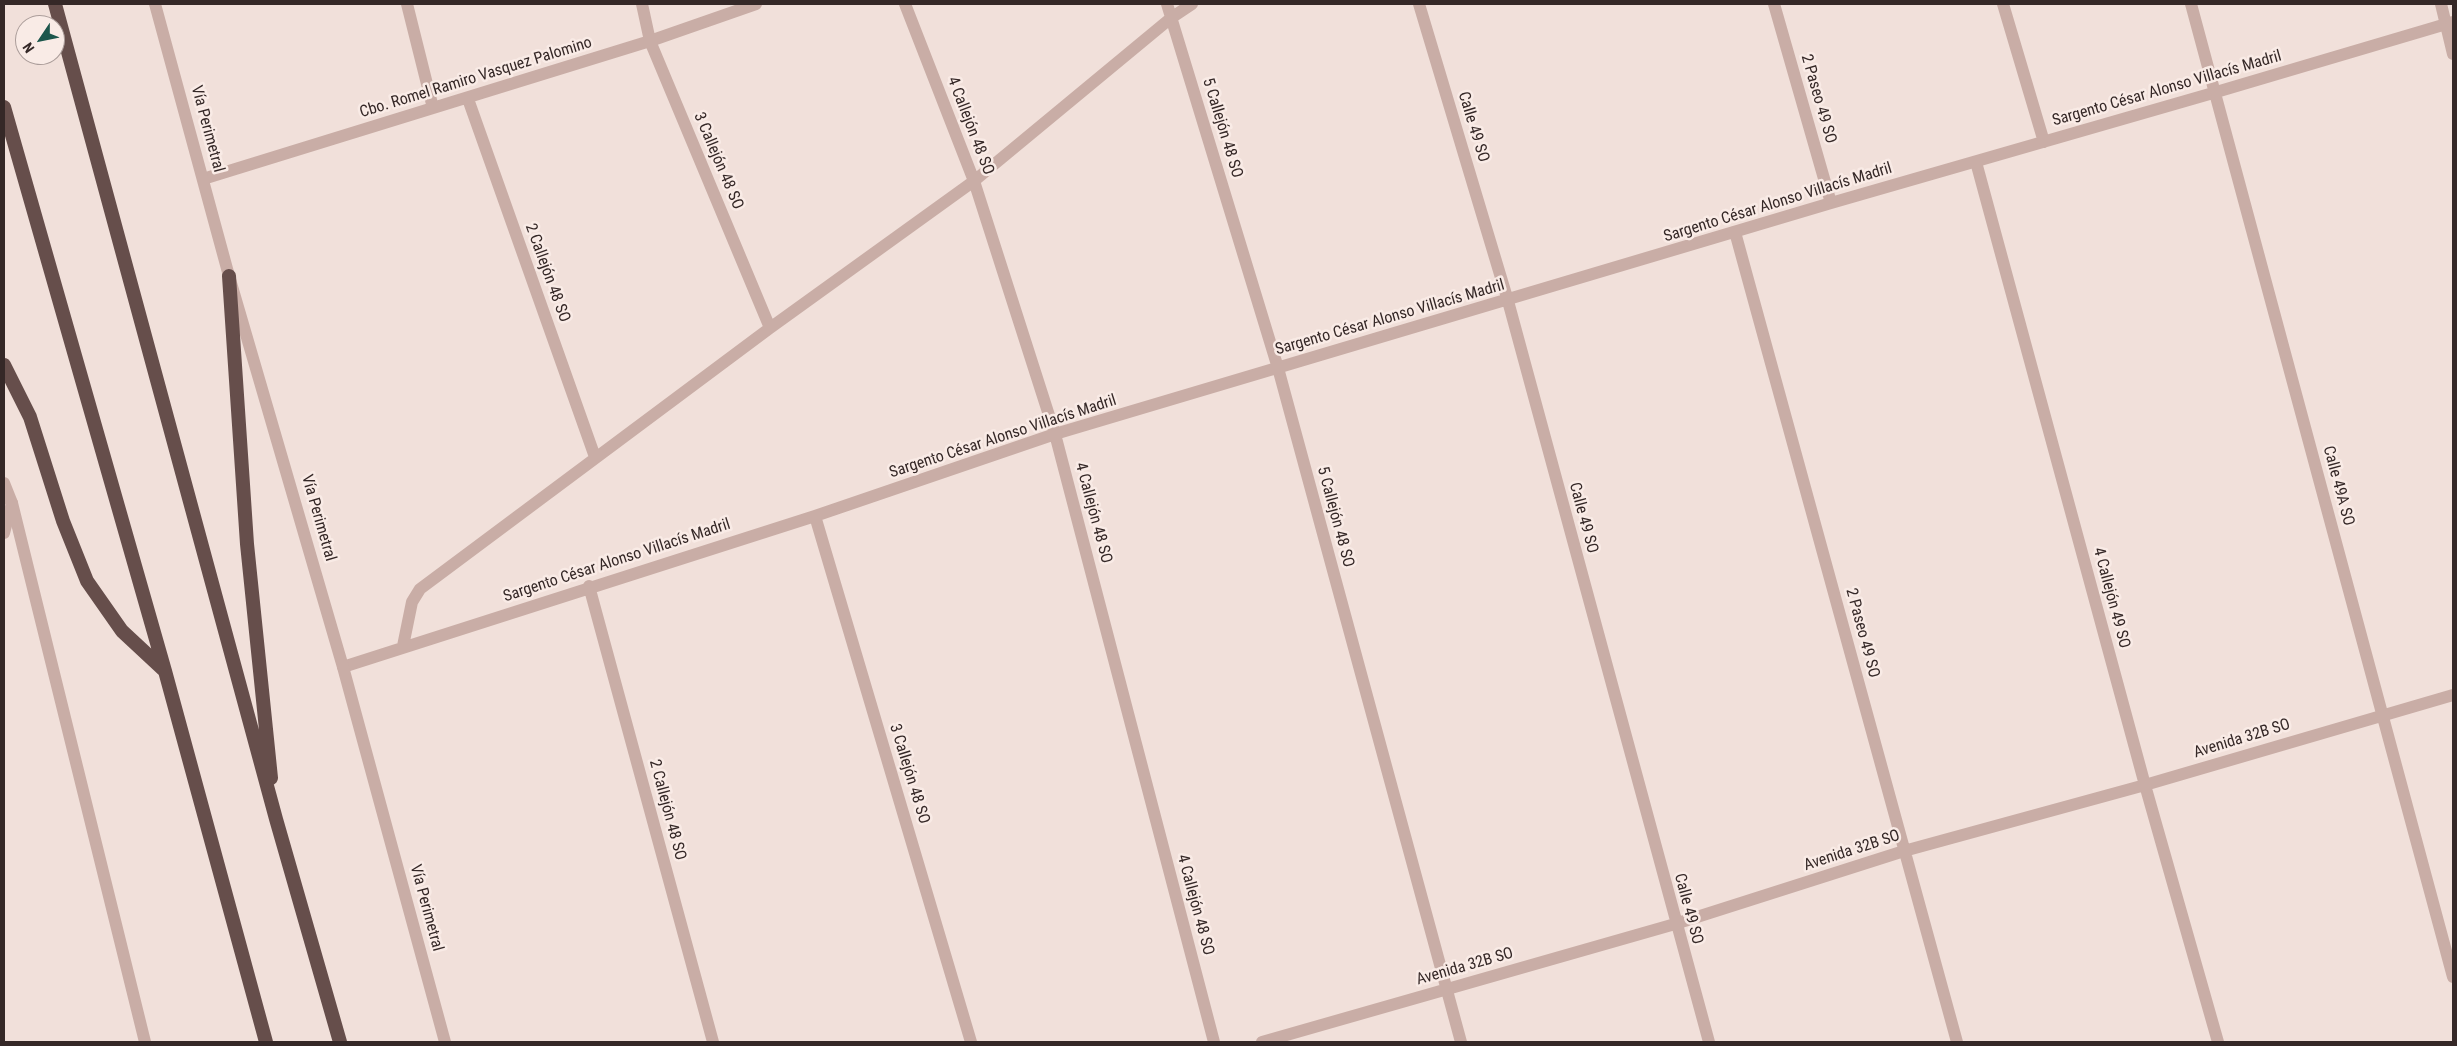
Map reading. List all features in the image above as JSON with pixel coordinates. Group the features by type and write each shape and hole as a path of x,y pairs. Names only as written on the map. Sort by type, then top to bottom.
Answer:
{"highway":[{"path":"55,4 276,819 340,1042"},
{"path":"4,107 165,671 266,1042"},
{"path":"229,276 247,544 276,819"},
{"path":"4,365 30,417 63,521 88,581 122,631 165,671"}],"street":[{"name":"Vía Perimetral","path":"155,4 229,276 343,667 445,1042"},
{"path":"407,4 433,108"},
{"name":"3 Callejón 48 SO","path":"642,4 650,41 770,328"},
{"name":"Cbo. Romel Ramiro Vasquez Palomino","path":"203,179 650,41 756,4"},
{"name":"4 Callejón 48 SO","path":"905,4 974,181 1056,434 1214,1042"},
{"name":"5 Callejón 48 SO","path":"1167,4 1278,368 1462,1042"},
{"path":"403,646 412,602 420,589 770,328 974,181 1171,18 1192,4"},
{"name":"Calle 49 SO","path":"1419,4 1508,300 1708,1042"},
{"name":"2 Paseo 49 SO","path":"1774,4 1831,203"},
{"path":"2003,4 2044,142"},
{"name":"Calle 49A SO","path":"2190,4 2384,714 2453,977"},
{"path":"2441,4 2449,23 2453,54"},
{"name":"Sargento César Alonso Villacís Madril","path":"343,667 589,586 815,516 1056,434 1831,203 2449,23"},
{"name":"2 Callejón 48 SO","path":"468,98 595,457"},
{"name":"4 Callejón 49 SO","path":"1976,162 2145,785 2218,1042"},
{"name":"2 Paseo 49 SO","path":"1736,232 1957,1042"},
{"path":"4,482 145,1042"},
{"path":"4,533 8,500"},
{"name":"3 Callejón 48 SO","path":"815,516 971,1042"},
{"name":"2 Callejón 48 SO","path":"589,586 713,1042"},
{"name":"Avenida 32B SO","path":"1262,1042 1675,924 1904,851 2145,785 2453,695"}]}
